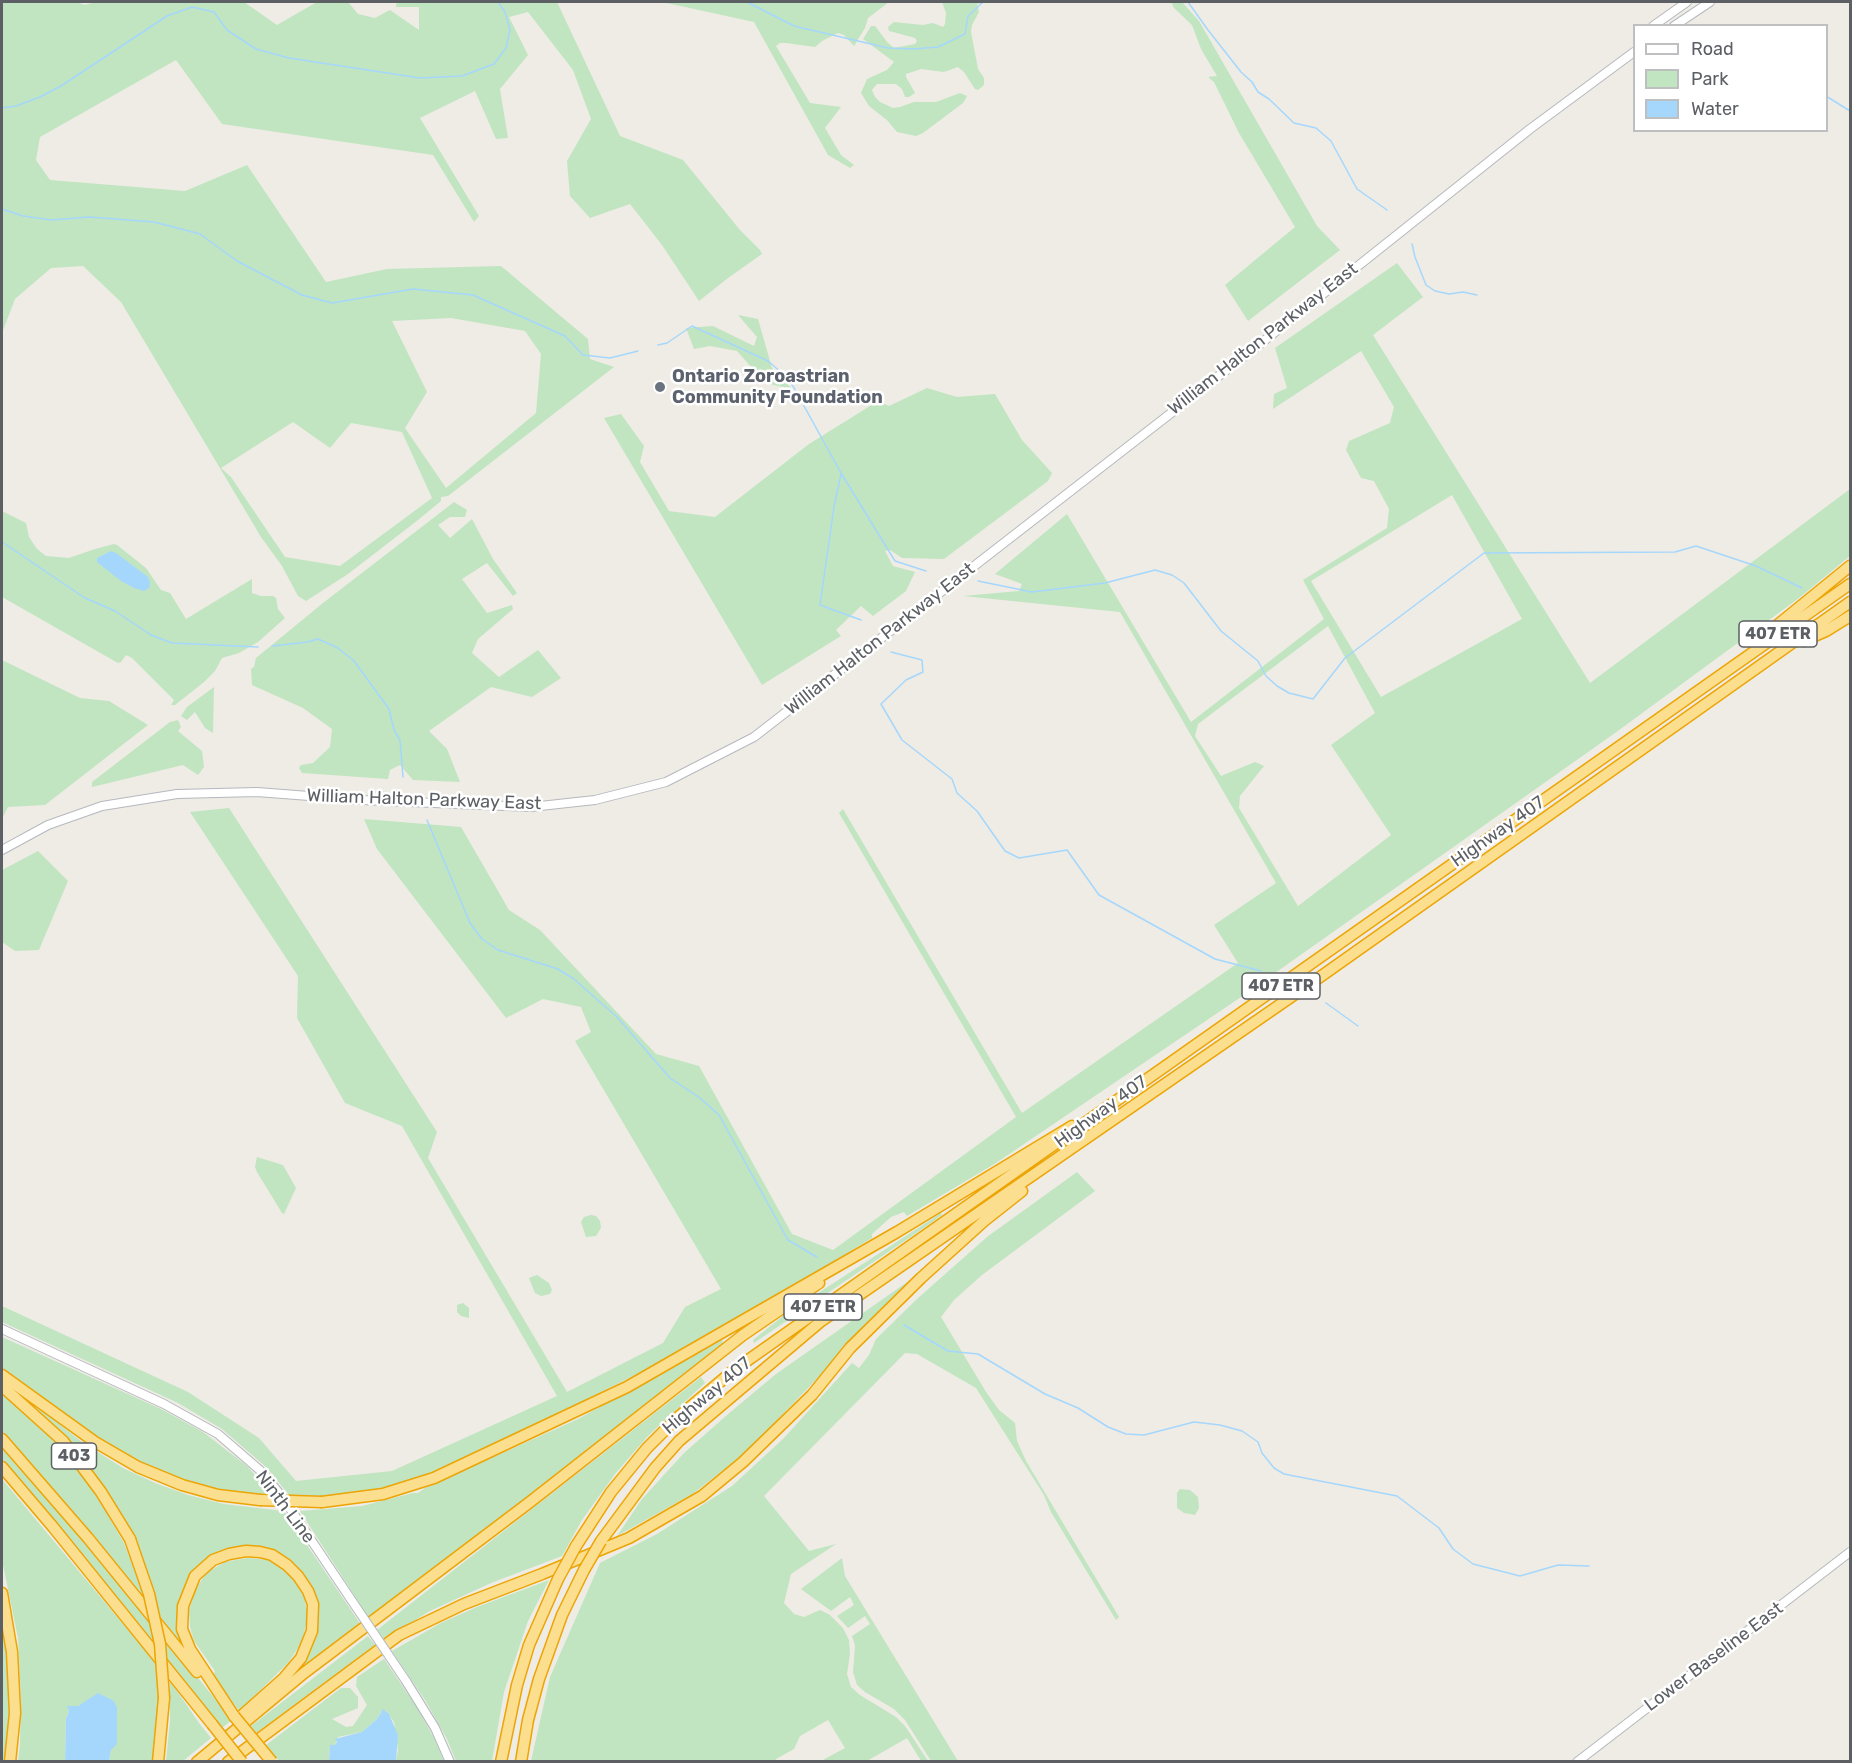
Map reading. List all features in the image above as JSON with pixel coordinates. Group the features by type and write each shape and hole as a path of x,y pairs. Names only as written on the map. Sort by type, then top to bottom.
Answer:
{"highway":[{"path":"1705,685 1851,566"},
{"name":"Highway 407","path":"501,1761 508,1722 523,1665 545,1606 576,1546 611,1492 647,1448 705,1392 809,1316 1245,1012 1851,584"},
{"name":"Highway 407","path":"521,1761 528,1720 539,1679 562,1615 584,1570 601,1540 655,1468 680,1441 820,1323 1320,977 1851,602"},
{"path":"1783,649 1826,631 1851,616"},
{"path":"2,1375 95,1442 138,1467 182,1485 218,1495 260,1500 322,1502 382,1494 434,1479 627,1387 879,1242 1045,1141 1106,1107"},
{"path":"228,1761 399,1635 464,1604 629,1538 702,1496 743,1462 812,1395 850,1348 960,1242 1114,1119"},
{"path":"201,1758 304,1673 530,1502 743,1335 879,1242"},
{"name":"403","path":"2,1386 63,1441 101,1492 130,1539 149,1594 160,1644 164,1698 158,1757"},
{"path":"2,1439 88,1538 272,1761"},
{"path":"2,1467 241,1761 275,1725"},
{"path":"201,1758 206,1747 284,1678 301,1658 308,1644 314,1617 313,1604 308,1591 298,1575 272,1555 246,1551 228,1554 213,1560 195,1575 186,1597 182,1618 185,1639 220,1698"},
{"path":"2,1593 12,1662 15,1713 10,1761"}],"main road":[{"path":"1656,24 1687,2"},
{"path":"1677,24 1710,2"},
{"name":"William Halton Parkway East","path":"1619,62 1633,46"},
{"name":"William Halton Parkway East","path":"2,850 48,825 102,806 177,794 257,792 361,800 531,807 595,800 666,782 753,737 1260,344 1530,129 1633,53"},
{"name":"Ninth Line","path":"2,1329 164,1404 218,1434 262,1473 283,1498 406,1681 435,1728 450,1761"},
{"name":"Lower Baseline East","path":"1577,1761 1851,1552"}],"green space":[{"path":"2,2 76,2 85,5 95,2 244,2 277,25 317,2 348,2 358,14 375,18 390,10 419,30 419,7 396,7 396,4 400,2 557,2 620,136 683,160 762,254 699,301 662,245 630,204 590,218 570,196 567,161 591,119 573,70 528,12 509,17 528,55 500,89 508,138 496,139 475,91 420,118 479,216 474,222 433,155 222,124 176,60 40,137 36,160 50,180 185,191 247,165 326,282 387,269 501,266 588,339 590,359 614,367 448,496 441,497 441,501 348,574 306,601 298,596 282,566 261,537 121,302 83,266 51,268 15,299 2,333","holes":["451,318 525,331 541,354 536,413 446,488 405,428 427,392 392,321","293,422 330,448 351,423 402,432 432,498 340,566 285,557 231,477 221,468"]},
{"path":"662,2 889,2 868,18 854,46 844,35 838,33 815,47 786,43 776,46 810,103 841,107 825,128 841,155 854,165 850,168 828,155 754,22"},
{"path":"942,2 985,2 977,4 979,12 971,32 978,69 984,78 984,85 978,90 975,89 958,67 944,72 921,69 906,74 915,93 909,97 905,97 902,89 896,84 877,84 872,90 875,97 893,108 914,102 936,102 960,93 967,96 963,103 923,133 916,136 897,132 887,120 869,106 861,93 867,79 887,70 894,62 863,39 871,26 875,26 894,48 915,44 917,41 915,38 889,31 888,27 894,22 923,25 933,23 943,27 946,13"},
{"path":"1171,2 1182,2 1199,21 1317,226 1340,250 1248,321 1225,285 1295,227 1239,133 1214,82 1208,77 1217,76 1201,49 1192,25 1174,8"},
{"path":"1397,263 1423,297 1373,335 1590,683 1850,489 1850,556 1799,598 1615,733 1241,997 996,1163 907,1216 904,1212 891,1217 872,1234 872,1238 693,1346 511,1437 402,1487 294,1501 266,1467 222,1429 178,1403 2,1322 2,1306 188,1392 259,1438 296,1481 392,1471 557,1396 402,1126 345,1103 297,1018 298,976 190,812 229,808 437,1132 428,1158 567,1392 663,1343 685,1307 721,1289 575,1041 591,1032 581,1007 543,999 506,1018 377,849 364,819 461,827 509,910 540,930 656,1054 699,1066 792,1234 833,1250 1016,1117 839,813 843,809 1022,1113 1238,963 1214,925 1276,883 1120,612 963,596 1019,591 1022,584 995,574 1067,514 1191,722 1324,619 1303,580 1387,528 1389,509 1374,481 1361,478 1346,450 1349,441 1390,423 1394,407 1361,351 1273,409 1274,394 1287,388 1275,348","holes":["1452,495 1522,619 1381,697 1311,581","1328,626 1375,713 1331,745 1391,835 1298,906 1239,808 1240,796 1264,766 1255,762 1221,776 1195,736 1198,724"]},
{"path":"738,315 758,319 772,368 792,389 765,383 737,351 710,346 694,349 686,328 713,326 754,346 757,337"},
{"path":"927,388 957,397 995,394 1022,440 1052,473 1048,481 944,559 902,558 890,550 885,551 893,566 915,572 906,591 873,616 861,606 836,630 841,636 762,685 604,418 621,414 644,446 640,462 669,511 715,517 809,444 878,401 889,406"},
{"path":"454,502 467,510 465,517 450,517 438,525 450,538 472,519 493,559 517,593 513,596 487,563 462,579 487,613 512,605 513,609 478,639 472,653 499,677 538,650 561,678 532,697 491,687 429,731 447,749 460,782 413,780 400,765 390,770 388,779 302,773 299,768 301,765 313,763 330,747 332,729 303,708 252,685 251,669 254,667 256,658"},
{"path":"2,511 26,523 29,537 37,549 46,556 69,558 95,549 117,545 146,568 161,590 170,593 186,619 252,579 252,593 276,598 278,609 285,618 258,642 239,653 222,658 215,671 204,682 175,705 171,705 174,700 132,658 126,655 118,663 2,597"},
{"path":"2,660 80,698 109,701 148,725 45,805 8,807 2,819"},
{"path":"214,687 213,733 205,728 195,712 187,720 181,716 187,707"},
{"path":"178,720 181,727 178,731 202,751 204,767 198,775 183,765 92,787 92,782 170,722"},
{"path":"38,851 68,881 39,950 15,951 2,942 2,870"},
{"path":"257,1157 283,1165 296,1188 284,1214 257,1172 255,1167"},
{"path":"1077,1172 1095,1191 982,1275 954,1300 941,1317 986,1392 999,1410 1015,1423 1017,1441 1026,1461 1119,1617 1116,1620 1051,1512 1044,1495 976,1388 917,1354 905,1353 764,1496 809,1551 836,1544 791,1574 784,1603 794,1614 804,1617 820,1610 830,1615 843,1628 849,1640 850,1654 847,1674 851,1687 896,1717 905,1726 928,1761 921,1761 907,1738 867,1761 821,1761 845,1748 828,1720 800,1736 794,1749 776,1761 531,1761 550,1677 600,1563 657,1534 732,1486 783,1439 852,1363 859,1368 869,1355 876,1339 917,1299 987,1237"},
{"path":"941,1213 942,1215 928,1225 754,1343 753,1340 783,1316"},
{"path":"596,1216 600,1221 601,1228 596,1236 586,1237 581,1222 584,1217"},
{"path":"537,1275 549,1283 552,1290 550,1294 541,1296 535,1293 529,1278"},
{"path":"910,1280 908,1285 746,1452 694,1493 617,1536 642,1499 684,1453 727,1415 776,1374"},
{"path":"463,1303 469,1308 469,1318 457,1312 457,1305"},
{"path":"2,1337 161,1409 203,1432 247,1466 279,1501 177,1482 83,1432 2,1369"},
{"path":"722,1340 724,1345 369,1618 300,1511 362,1506 418,1493 578,1419"},
{"path":"701,1377 705,1383 647,1437 615,1474 582,1520 562,1556 491,1583 430,1611 384,1639 377,1630"},
{"path":"2,1393 49,1436 92,1488 124,1543 146,1601 2,1432"},
{"path":"26,1398 82,1442 123,1468 155,1483 188,1495 224,1504 284,1511 361,1625 269,1697 302,1662 312,1646 317,1629 317,1607 311,1586 302,1573 270,1549 250,1546 237,1548 191,1574 181,1594 178,1612 183,1642 181,1644 160,1616 140,1551 120,1512 94,1472 66,1438"},
{"path":"2,1444 150,1618 155,1646 2,1459"},
{"path":"2,1479 158,1666 159,1719 155,1761 109,1761 111,1750 83,1703 78,1706 68,1706 65,1761 18,1761 21,1698 18,1638 2,1560"},
{"path":"1180,1489 1190,1490 1198,1497 1199,1508 1195,1515 1184,1513 1177,1508 1177,1493"},
{"path":"247,1558 270,1560 290,1573 304,1595 308,1616 302,1642 288,1663 240,1712 213,1676 215,1671 194,1641 189,1610 196,1589 206,1573 225,1562"},
{"path":"842,1558 845,1576 958,1761 931,1761 905,1720 894,1709 857,1685 853,1672 855,1646 852,1636 870,1624 865,1616 848,1628 837,1616 854,1605 850,1597 831,1611 801,1589"},
{"path":"549,1580 528,1621 504,1692 492,1761 456,1761 447,1739 425,1700 392,1651 441,1623"},
{"path":"2,1618 10,1686 7,1762 2,1761"},
{"path":"368,1636 375,1645 256,1733 251,1726"},
{"path":"165,1637 232,1720 222,1728 168,1662"},
{"path":"384,1659 416,1706 444,1761 396,1761 398,1750 394,1722 386,1711 381,1712 377,1719 362,1732 338,1737 335,1745 330,1745 329,1761 279,1761 266,1745 341,1688 350,1688 358,1697 358,1708 332,1719 346,1727 353,1726 367,1705 356,1686 357,1677"},
{"path":"170,1681 211,1738 183,1761 166,1761 170,1721"}],"water":[{"path":"111,551 148,577 149,588 144,591 134,588 97,562 97,558"},
{"path":"98,1693 114,1701 117,1708 117,1744 111,1750 109,1761 65,1761 66,1719 69,1711 67,1706 78,1706"},
{"path":"383,1709 389,1714 398,1735 396,1761 329,1761 330,1745 335,1745 337,1742 335,1739 362,1732 377,1719"}],"waterway":[{"path":"2,108 16,106 61,86 167,16 192,7 214,12 227,30 256,49 289,58 420,78 462,76 494,64 506,48 510,30 505,12 498,2"},
{"path":"747,2 794,26 888,48 914,49 938,47 965,34 968,16 983,2"},
{"path":"1188,2 1258,92 1269,99 1294,123 1316,128 1331,141 1357,189 1387,210"},
{"path":"1828,97 1850,111"},
{"path":"2,209 23,216 51,220 89,217 154,222 200,234 237,261 302,295 332,303 413,289 473,295 565,336 583,355 610,358 638,351"},
{"path":"1412,244 1426,285 1435,291 1449,294 1463,292 1477,295"},
{"path":"658,345 667,343 692,326 768,361 793,386 841,473 895,561 926,571"},
{"path":"841,474 820,605 861,620"},
{"path":"2,542 85,598 115,611 151,635 172,643 258,647"},
{"path":"978,581 1032,592 1105,583 1155,570 1172,575 1184,583 1221,631 1258,661 1266,676 1277,686 1289,693 1313,699 1345,658 1484,553 1675,552 1696,546 1756,566 1802,588"},
{"path":"272,646 318,639 338,648 354,661 389,709 394,730 400,740 403,777"},
{"path":"891,652 922,660 923,672 906,680 881,704 902,740 952,779 957,793 977,811 1005,851 1019,858 1067,850 1099,895 1215,959 1261,971"},
{"path":"427,820 470,923 482,939 498,950 558,969 574,979 617,1017 670,1078 700,1098 719,1115 788,1240 817,1257"},
{"path":"1326,1003 1358,1026"},
{"path":"904,1325 948,1351 978,1354 1045,1394 1078,1408 1108,1427 1126,1434 1144,1435 1194,1422 1220,1425 1242,1431 1258,1442 1262,1453 1274,1468 1284,1474 1397,1496 1439,1528 1453,1549 1473,1564 1520,1576 1558,1565 1589,1566"},
{"path":"2,1662 2,1678"}],"place":[{"name":"Ontario Zoroastrian Community Foundation","path":"660,387"}]}
